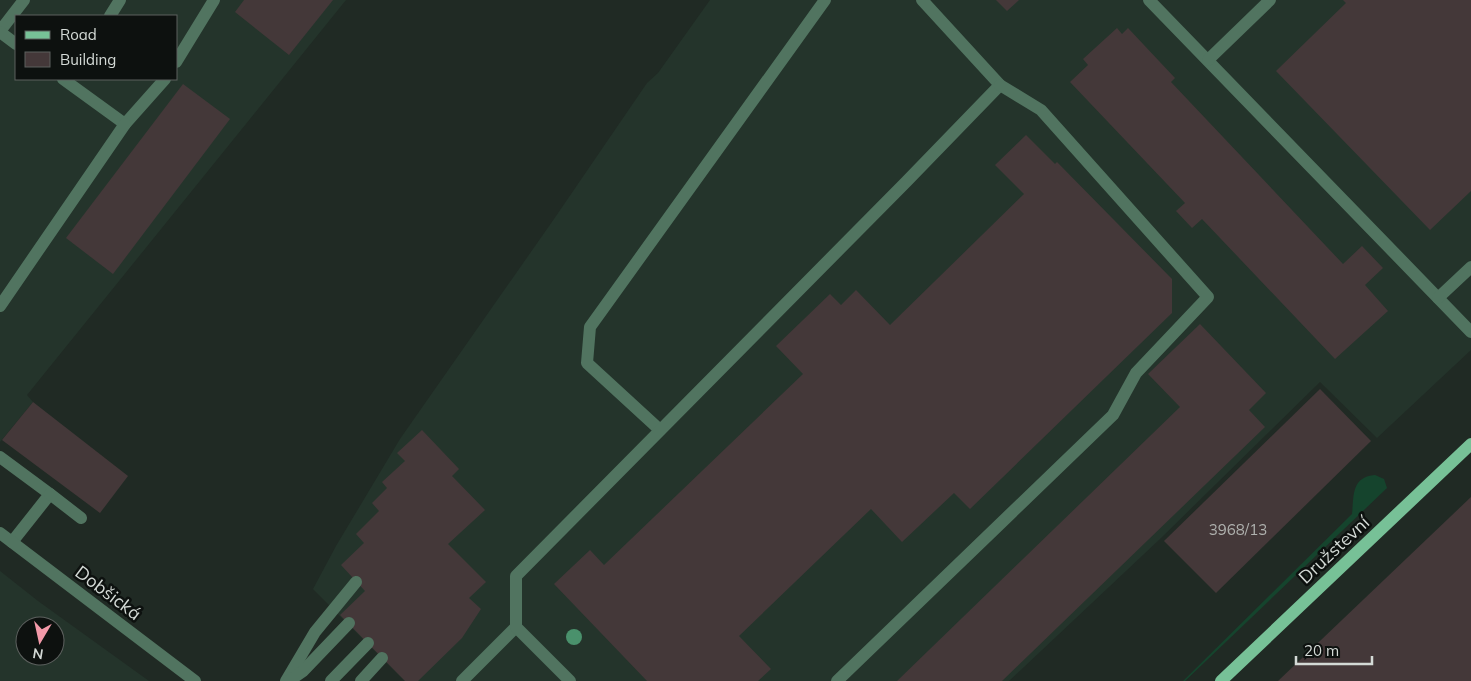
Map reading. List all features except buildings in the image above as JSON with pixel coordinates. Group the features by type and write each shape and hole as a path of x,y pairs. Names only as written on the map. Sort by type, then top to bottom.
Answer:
{"main road":[{"name":"Družstevní","path":"1220,681 1471,444"}],"street":[{"path":"15,43 0,31 24,0"},
{"path":"111,15 120,0"},
{"path":"178,59 214,0"},
{"path":"660,430 587,363 590,327 825,0"},
{"path":"837,681 1113,415 1136,373 1208,297 1041,110 1000,85 922,0"},
{"path":"1150,0 1471,332"},
{"path":"1208,60 1270,0"},
{"path":"67,80 124,124"},
{"path":"0,306 124,124 164,80"},
{"path":"462,681 516,627 516,576 899,190 1000,85"},
{"path":"1438,298 1471,267"},
{"path":"0,457 81,518"},
{"path":"12,542 50,494"},
{"name":"Dobšická","path":"0,533 195,681"},
{"path":"288,681 315,632 356,582"},
{"path":"288,681 303,671 349,623"},
{"path":"516,627 570,681"},
{"path":"331,681 368,643"},
{"path":"361,681 382,658"}],"shaded area":[{"path":"0,0 346,0 27,395 33,402 0,442"},
{"path":"710,0 1471,0 1471,350 1377,438 1320,382 1160,539 1009,681 405,681 313,589 336,546 400,439 647,83 658,73"},
{"path":"0,571 59,616 15,616 15,666 65,666 65,620 149,681 0,681"}],"green space":[{"path":"1375,475 1384,479 1387,488 1183,681 1352,514 1354,494 1358,483 1362,479"}]}
